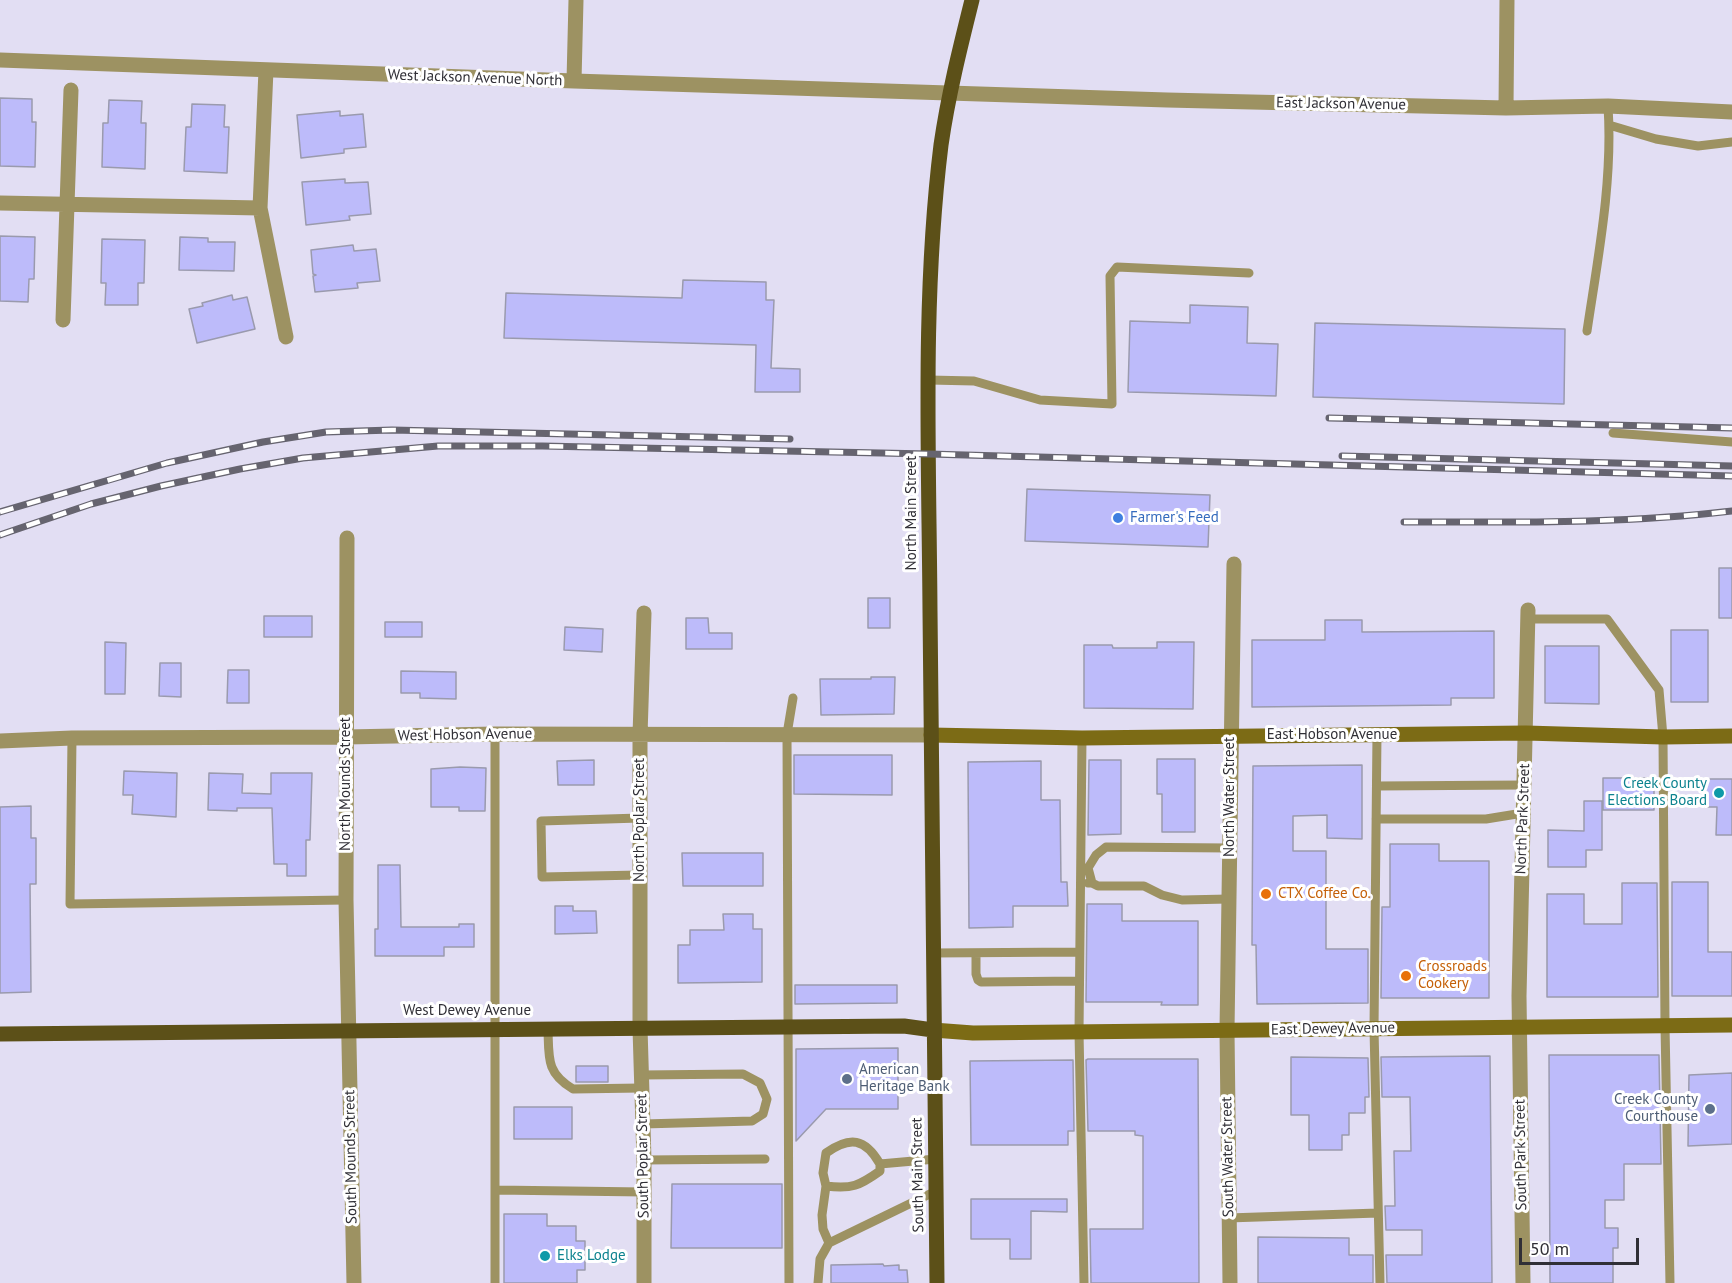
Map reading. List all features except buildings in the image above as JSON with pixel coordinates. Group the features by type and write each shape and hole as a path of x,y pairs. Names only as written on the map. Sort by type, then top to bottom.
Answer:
{"main road":[{"name":"North Main Street","path":"933,1030 929,380 931,289 941,146 950,92 972,0"},
{"name":"West Dewey Avenue","path":"0,1034 787,1026 904,1026 933,1030"},
{"name":"South Main Street","path":"933,1030 937,1283"}],"street":[{"path":"574,81 576,0"},
{"path":"1506,108 1507,0"},
{"name":"West Jackson Avenue North","path":"0,60 950,92"},
{"path":"266,69 260,208 286,337"},
{"path":"63,320 72,90"},
{"name":"East Jackson Avenue","path":"950,92 1155,100 1506,108 1608,106 1732,112"},
{"path":"0,203 260,208"},
{"name":"North Mounds Street","path":"347,538 348,1030"},
{"name":"North Water Street","path":"1227,1030 1234,564"},
{"name":"North Poplar Street","path":"640,1028 640,735 644,612"},
{"name":"North Park Street","path":"1520,1027 1528,614"},
{"name":"East Hobson Avenue","path":"931,735 1082,738 1526,733 1663,737 1732,736"},
{"name":"West Hobson Avenue","path":"0,741 72,738 495,734 931,735"},
{"name":"East Dewey Avenue","path":"933,1030 966,1033 1732,1025"},
{"name":"South Park Street","path":"1520,1027 1523,1283"},
{"name":"South Poplar Street","path":"640,1028 644,1160 644,1283"},
{"name":"South Mounds Street","path":"348,1030 354,1283"},
{"name":"South Water Street","path":"1227,1030 1230,1283"}],"lane":[{"path":"1587,331 1604,210 1608,106"},
{"path":"1609,125 1656,139 1698,146 1732,142"},
{"path":"929,380 974,381 1040,400 1112,404 1110,276 1112,271 1117,267 1249,273"},
{"path":"1613,433 1732,442"},
{"path":"1528,614 1607,619 1659,690 1663,737 1670,1283"},
{"path":"789,1283 787,734 793,698"},
{"path":"495,734 495,1283"},
{"path":"1377,734 1374,1029 1380,1283"},
{"path":"72,738 70,904 346,900"},
{"path":"1082,738 1079,1032 1084,1283"},
{"path":"1377,786 1524,785"},
{"path":"1376,819 1486,819 1523,813"},
{"path":"640,818 541,821 542,877 640,875"},
{"path":"1092,883 1088,868 1096,855 1106,847 1230,848"},
{"path":"1079,884 1144,886 1162,895 1182,900 1229,899"},
{"path":"933,953 1079,952"},
{"path":"976,953 976,974 981,982 1079,981"},
{"path":"548,1029 552,1072 573,1089 641,1081 743,1074 760,1083 767,1099 763,1114 752,1121 643,1124"},
{"path":"826,1186 845,1189 864,1182 880,1171 880,1164 875,1155 855,1141 841,1143 826,1153 823,1173 826,1186 822,1215 823,1229 829,1243"},
{"path":"644,1160 765,1159"},
{"path":"880,1164 936,1160"},
{"path":"496,1190 644,1192"},
{"path":"818,1283 820,1259 829,1243 936,1191"},
{"path":"1228,1218 1378,1213"}],"railway":[{"path":"1329,418 1732,428"},
{"path":"0,512 167,463 263,442 326,432 392,430 790,439"},
{"path":"0,535 91,504 240,469 303,458 438,446 929,454 1732,476"},
{"path":"1342,456 1732,466"},
{"path":"1404,522 1609,520 1732,511"}],"place":[{"name":"Farmer's Feed","path":"1118,518"},
{"name":"Creek County Elections Board","path":"1719,793"},
{"name":"CTX Coffee Co.","path":"1266,894"},
{"name":"Crossroads Cookery","path":"1406,976"},
{"name":"American Heritage Bank","path":"847,1079"},
{"name":"Creek County Courthouse","path":"1710,1109"},
{"name":"Elks Lodge","path":"545,1256"}]}
